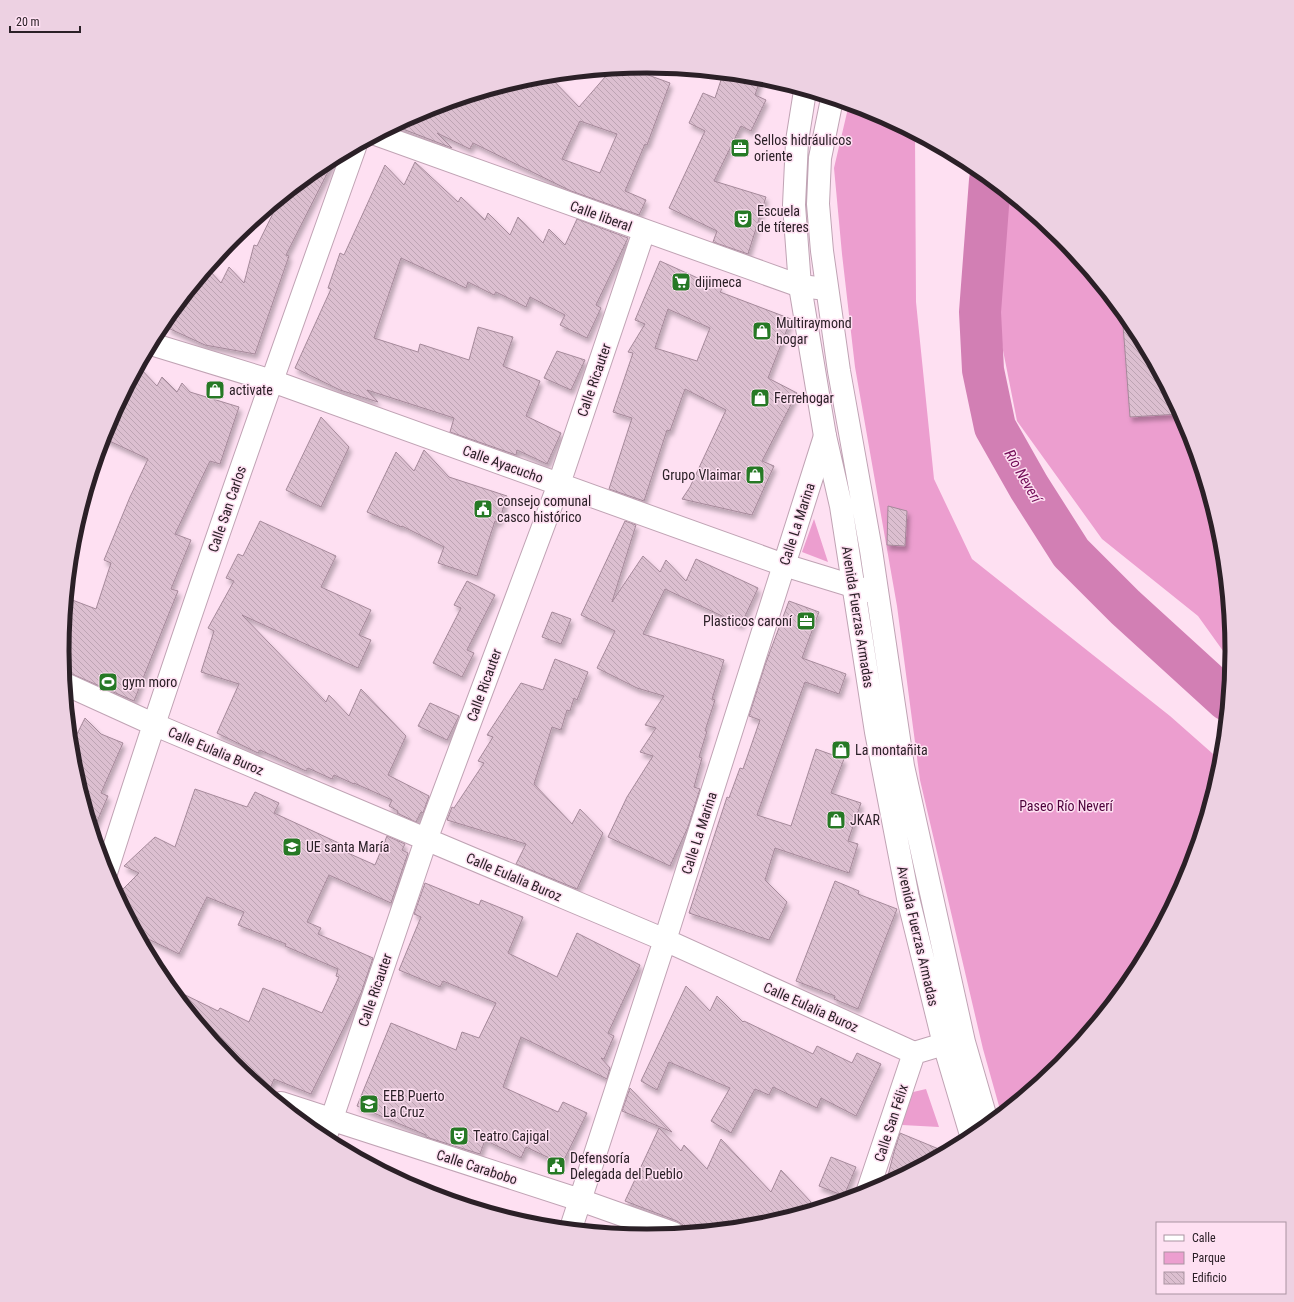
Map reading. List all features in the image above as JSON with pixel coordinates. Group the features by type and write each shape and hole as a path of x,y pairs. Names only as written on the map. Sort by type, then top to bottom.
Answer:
{"street":[{"name":"Avenida Fuerzas Armadas","path":"804,95 797,141 794,204 800,286 825,436 841,506 876,732 908,898 954,1043 986,1119"},
{"name":"Avenida Fuerzas Armadas","path":"831,103 820,158 818,204 827,289 839,371 878,595 903,766 971,1130"},
{"name":"Calle liberal","path":"383,137 800,286 827,289"},
{"name":"Calle San Carlos","path":"109,862 153,724 272,381 354,152"},
{"name":"Calle Ricauter","path":"328,1130 426,840 559,484 644,231"},
{"name":"Calle Ayacucho","path":"156,346 272,381 784,565 854,585 878,595"},
{"name":"Calle La Marina","path":"572,1224 665,940 825,436"},
{"name":"Calle Eulalia Buroz","path":"70,686 153,724 665,940 914,1053"},
{"path":"914,1053 954,1043"},
{"name":"Calle San Félix","path":"870,1184 914,1053"},
{"name":"Calle Carabobo","path":"305,1117 328,1130 580,1200 661,1229"}],"green space":[{"name":"Paseo Río Neverí","path":"848,109 868,117 915,139 916,302 934,479 972,559 1170,716 1215,756 1205,801 1194,837 1181,872 1148,940 1106,1003 1082,1032 1056,1060 1000,1109 983,1049 920,780 897,606 855,367 834,168"},
{"path":"1009,200 1056,242 1106,299 1148,362 1165,395 1181,430 1194,465 1214,538 1224,613 1225,654 1198,616 1102,539 1017,421 998,325"},
{"path":"814,519 828,562 802,552"},
{"path":"926,1089 939,1127 902,1125 909,1093"}],"building":[{"path":"643,73 670,83 647,145 645,144 625,191 646,200 639,215 571,191 473,143 470,149 437,133 452,148 401,128 461,104 497,93 554,81 579,107 608,74","holes":["580,121 617,134 600,173 562,159"]},
{"path":"722,78 759,84 755,95 766,100 751,131 741,126 714,181 766,197 748,254 713,242 717,231 669,208 705,131 689,123 703,93 715,98"},
{"path":"415,162 458,202 461,197 485,220 488,213 510,235 518,217 543,243 549,229 565,245 577,219 628,238 596,305 601,308 587,338 560,325 565,315 530,297 526,307 496,292 494,295 468,282 466,288 401,258 374,338 418,352 420,344 469,360 478,327 513,337 503,366 540,381 526,416 561,433 547,464 517,450 516,455 450,432 454,418 367,390 378,402 340,390 295,368 331,289 328,288 340,253 344,255 385,165 404,185"},
{"path":"330,167 286,255 289,256 255,354 205,345 168,328 188,299 211,272 221,283 229,267 244,283 254,245 257,246 276,208 295,192"},
{"path":"660,261 722,289 720,292 791,319 768,378 797,393 762,461 774,466 752,515 682,499 690,487 726,410 685,389 670,431 667,430 644,501 609,489 632,418 613,412 633,353 628,352 645,324 635,320","holes":["668,309 710,328 697,361 655,348"]},
{"path":"1123,323 1148,362 1174,414 1130,417"},
{"path":"557,351 585,360 571,390 544,378"},
{"path":"142,370 157,386 162,377 177,392 182,383 190,392 239,407 220,464 210,461 175,534 191,540 171,589 178,591 134,701 72,674 70,671 70,613 71,600 96,609 111,563 104,560 130,497 148,459 109,441"},
{"path":"321,417 349,447 321,507 286,490"},
{"path":"424,450 449,477 507,496 499,522 495,521 477,576 438,563 444,547 402,526 401,527 367,512 396,452 414,471"},
{"path":"888,506 907,511 905,546 887,545"},
{"path":"260,521 336,556 321,587 371,610 359,635 371,640 358,668 242,615 326,702 329,695 349,716 361,689 406,736 388,775 429,796 423,813 421,812 416,822 397,813 398,811 389,806 392,800 354,783 334,775 332,779 308,768 306,771 260,750 258,753 217,733 239,684 201,672 214,631 208,628 234,581 226,578 238,554 243,556"},
{"path":"625,521 636,525 612,602 643,556 660,572 666,560 686,581 696,559 758,588 741,625 665,589 643,634 724,660 712,699 715,700 705,731 707,731 699,757 702,758 694,787 700,789 688,827 670,866 608,837 627,797 653,756 640,752 656,728 645,725 664,696 637,688 597,668 615,631 581,615"},
{"path":"467,581 495,595 467,650 474,653 462,677 433,663 461,608 454,605"},
{"path":"789,601 819,612 802,658 846,674 839,694 805,682 757,815 791,826 816,749 844,759 831,793 861,803 848,841 858,844 849,873 775,848 765,880 787,902 769,940 689,913 727,797 729,798 740,768 743,769 760,720 749,716 765,665"},
{"path":"552,612 571,619 561,644 542,637"},
{"path":"555,659 588,672 577,700 574,698 570,711 567,710 561,730 552,727 534,784 572,824 580,809 603,833 577,889 516,864 526,844 447,820 452,807 454,808 484,763 478,761 493,737 487,735 521,683 543,690"},
{"path":"430,703 459,716 447,740 418,726"},
{"path":"85,718 101,734 123,743 101,793 108,796 96,824 80,764 76,737"},
{"path":"195,789 247,807 255,792 279,803 274,813 343,845 341,850 375,865 387,836 405,844 402,850 408,853 391,903 329,875 307,922 321,928 318,934 373,958 361,993 311,1094 274,1079 269,1089 238,1060 212,1032 181,993 218,1011 220,1008 249,1022 263,988 322,1013 339,977 336,976 338,969 285,946 286,944 238,925 244,912 207,897 179,954 145,937 121,891 139,873 124,866 155,837 175,847"},
{"path":"835,881 859,891 858,894 897,909 858,1009 834,999 835,996 796,981"},
{"path":"425,883 479,905 481,900 523,917 508,953 557,977 577,933 640,965 608,1033 614,1036 604,1059 601,1058 610,1068 607,1079 521,1037 503,1087 558,1112 563,1102 587,1113 562,1164 526,1147 521,1158 485,1140 480,1154 426,1137 426,1135 357,1106 391,1023 456,1050 462,1032 479,1038 496,1003 443,981 440,987 399,970 421,917 414,914"},
{"path":"686,986 710,1011 717,996 743,1022 744,1021 813,1054 817,1046 852,1063 857,1053 881,1064 856,1116 821,1098 817,1108 773,1087 769,1095 755,1089 731,1133 711,1121 730,1088 669,1062 657,1090 641,1081"},
{"path":"630,1088 672,1132 622,1111"},
{"path":"659,1128 681,1151 684,1145 707,1169 721,1139 771,1192 781,1170 811,1202 810,1205 760,1218 684,1228 683,1225 677,1221 625,1201"},
{"path":"900,1133 940,1150 888,1176"},
{"path":"831,1157 856,1167 845,1194 841,1195 819,1186"}],"waterway":[{"name":"Río Neverí","path":"990,185 980,312 983,370 995,427 1029,487 1071,553 1125,607 1223,697"}],"place":[{"name":"Sellos hidráulicos oriente","path":"740,148"},
{"name":"Escuela de títeres","path":"743,219"},
{"name":"dijimeca","path":"681,282"},
{"name":"Multiraymond hogar","path":"762,331"},
{"name":"activate","path":"215,390"},
{"name":"Ferrehogar","path":"760,398"},
{"name":"Grupo Vlaimar","path":"755,475"},
{"name":"consejo comunal casco histórico","path":"483,509"},
{"name":"Plasticos caroní","path":"806,621"},
{"name":"gym moro","path":"108,682"},
{"name":"La montañita","path":"841,750"},
{"name":"JKAR","path":"836,820"},
{"name":"UE santa María","path":"292,847"},
{"name":"EEB Puerto La Cruz","path":"369,1104"},
{"name":"Teatro Cajigal","path":"459,1136"},
{"name":"Defensoría Delegada del Pueblo","path":"556,1166"}]}
